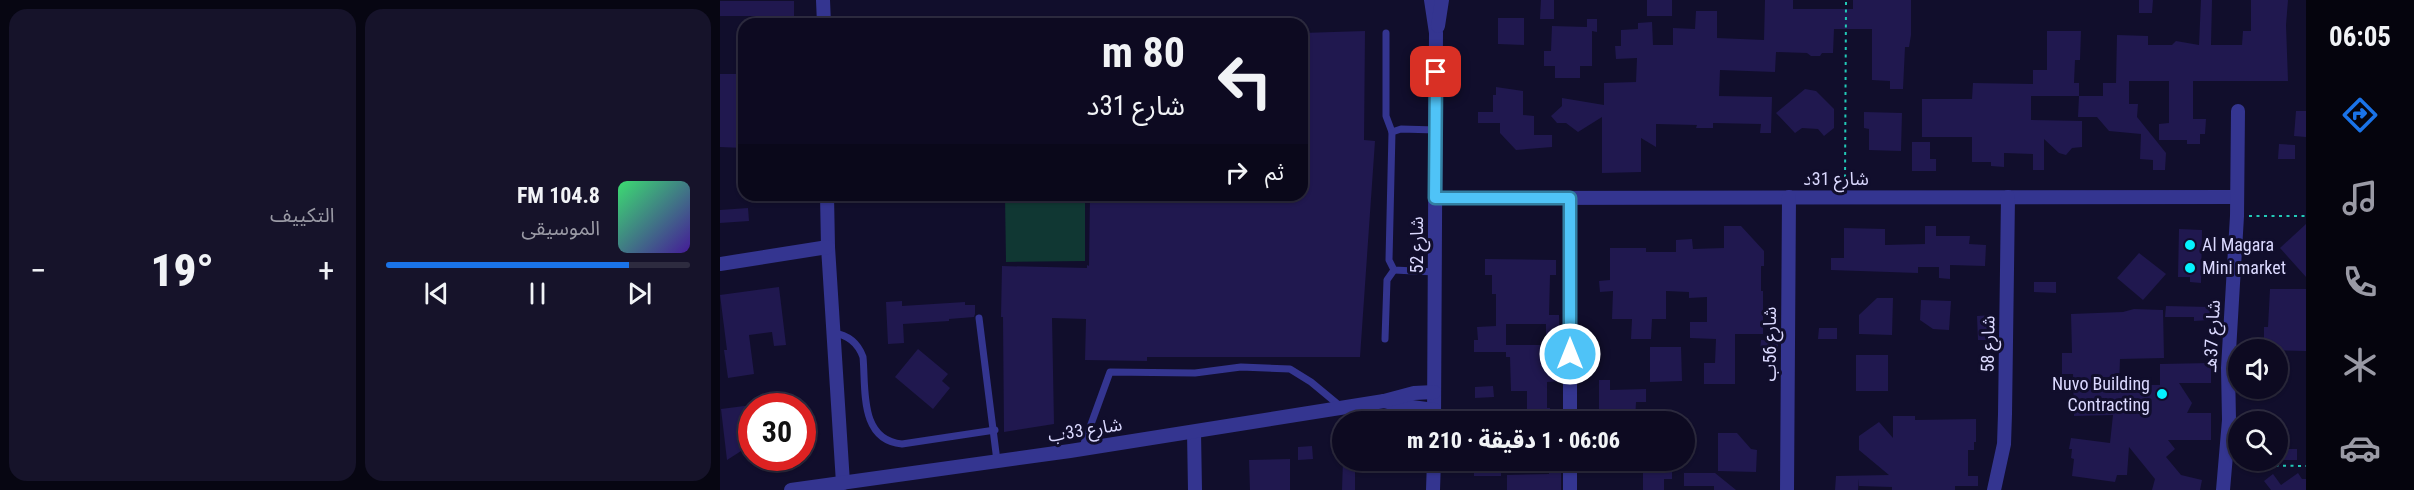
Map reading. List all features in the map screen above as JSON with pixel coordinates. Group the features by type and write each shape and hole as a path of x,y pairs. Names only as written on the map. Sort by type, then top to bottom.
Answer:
{"street":[{"path":"824,0 824,18"},
{"name":"شارع 52","path":"1431,0 1436,33 1434,411"},
{"name":"شارع 52","path":"1436,33 1442,0"},
{"name":"شارع 37هـ","path":"2223,490 2229,420 2228,368 2237,216 2238,111"},
{"name":"شارع 56ب","path":"1787,490 1789,197"},
{"name":"شارع 58","path":"1994,490 2000,470 2005,424 2008,197"},
{"name":"شارع 31د","path":"1435,198 2237,197"},
{"path":"1570,198 1570,411"},
{"path":"827,201 843,483"},
{"path":"720,264 828,248"},
{"name":"شارع 33ب","path":"791,490 1194,432 1384,401 1414,393 1434,392"},
{"name":"شارع 33ب","path":"1384,401 1419,411"},
{"path":"1194,432 1195,490"},
{"path":"1433,490 1434,471"},
{"path":"1570,471 1570,490"}],"lane":[{"path":"1386,33 1386,116 1392,132 1389,260 1394,270"},
{"path":"1392,132 1401,129 1436,130"},
{"path":"1394,270 1435,272"},
{"path":"1385,339 1387,280 1394,270"},
{"path":"979,318 997,461"},
{"path":"833,333 852,340 861,351 868,418 875,432 887,441 902,444 994,430"},
{"path":"1082,449 1110,372 1195,373 1241,368 1290,369 1311,382 1342,408"}],"path":[{"path":"1845,197 1846,0"},
{"path":"2237,216 2306,216"},
{"path":"2226,464 2306,466"}],"green space":[{"path":"1005,201 1085,201 1085,261 1006,262"}],"building":[{"path":"1541,0 1554,0 1554,19 1540,19"},
{"path":"1647,0 1672,0 1672,16 1647,16"},
{"path":"1765,0 1793,0 1793,9 1853,9 1853,0 1911,0 1911,35 1909,47 1905,47 1903,89 1890,89 1890,81 1872,80 1872,29 1834,29 1833,53 1811,56 1807,53 1776,52 1775,72 1720,70 1719,96 1772,97 1771,133 1760,133 1761,124 1713,123 1713,128 1696,128 1697,125 1656,124 1656,147 1641,138 1641,172 1602,173 1602,117 1578,132 1566,123 1557,123 1551,116 1562,106 1562,98 1604,105 1604,83 1636,82 1637,58 1616,59 1615,46 1621,46 1621,30 1638,29 1638,23 1652,22 1653,45 1673,45 1673,28 1695,29 1696,11 1717,11 1717,38 1764,40"},
{"path":"2139,0 2153,0 2152,13 2139,13"},
{"path":"2201,0 2212,0 2211,45 2242,45 2243,31 2251,31 2251,0 2288,0 2286,25 2288,81 2193,81 2193,119 2206,119 2205,134 2200,134 2200,144 2187,144 2187,140 2159,140 2159,124 2169,123 2169,81 2129,81 2129,104 2138,104 2137,117 2166,153 2165,170 2153,170 2153,160 2140,159 2141,134 2109,131 2097,117 2078,117 2079,96 2103,96 2103,83 2116,83 2117,35 2148,36 2148,45 2172,45 2176,41 2199,45"},
{"path":"720,1 794,1 794,18 720,16"},
{"path":"1498,18 1524,18 1524,45 1498,44"},
{"path":"1587,19 1597,19 1597,32 1592,31 1592,66 1580,66 1580,78 1555,78 1555,66 1544,66 1544,51 1551,51 1552,26 1587,27"},
{"path":"1365,31 1364,140 1375,141 1360,357 1147,357 1147,361 1085,360 1086,319 1052,318 1054,424 1004,432 1002,266 1087,268 1087,265 1089,266 1090,201 1308,201 1308,33"},
{"path":"2047,31 2081,31 2080,60 2075,60 2074,83 2079,83 2079,96 2031,96 2031,120 2082,121 2082,147 2072,148 2066,155 2059,153 2044,139 2044,170 2033,170 2033,154 2004,153 2004,167 1991,166 1991,162 1972,162 1972,137 1922,137 1922,99 1972,99 1973,83 2033,84 2033,70 2047,70"},
{"path":"720,74 738,74 738,148 720,147"},
{"path":"1496,87 1523,91 1523,115 1534,116 1534,135 1552,135 1552,147 1516,150 1500,133 1500,123 1478,123 1478,112 1493,112 1493,95 1496,95"},
{"path":"1805,89 1816,91 1834,109 1834,128 1824,136 1818,129 1802,128 1795,133 1776,113"},
{"path":"2296,111 2306,111 2306,137 2294,136"},
{"path":"1864,112 1902,113 1901,151 1869,150 1869,129 1864,128"},
{"path":"1912,142 1930,142 1930,159 1936,159 1936,171 1912,171"},
{"path":"2279,144 2295,145 2295,159 2278,159"},
{"path":"748,208 749,221 720,223 720,210"},
{"path":"2306,224 2306,277 2280,248"},
{"path":"1724,226 1741,226 1764,251 1764,266 1761,266 1763,334 1735,334 1735,384 1704,384 1704,363 1715,363 1716,339 1690,338 1690,322 1707,322 1707,297 1689,298 1689,292 1666,291 1666,319 1652,319 1651,339 1631,339 1632,319 1612,319 1613,291 1600,292 1599,281 1610,280 1610,248 1646,248 1646,252 1676,252 1676,240 1692,239 1693,249 1724,248"},
{"path":"1925,226 1936,226 1936,236 1970,236 1969,244 1986,245 1985,266 1950,265 1950,279 1939,278 1939,267 1918,267 1918,273 1831,270 1831,258 1844,258 1844,228 1885,229 1885,245 1925,244"},
{"name":"Al Magara","path":"2179,229 2202,230 2201,283 2190,282 2190,277 2178,277"},
{"path":"2139,253 2166,274 2143,300 2117,278"},
{"path":"1485,259 1556,260 1556,275 1550,275 1549,315 1559,315 1561,381 1547,382 1547,408 1550,408 1550,411 1527,411 1527,391 1511,391 1510,357 1506,357 1506,352 1474,352 1474,340 1478,340 1477,327 1496,326 1496,294 1492,294 1492,275 1485,275","holes":["1506,324 1546,324 1546,345 1506,345"]},
{"path":"2034,282 2056,282 2056,293 2034,292"},
{"path":"779,287 786,345 774,346 772,332 749,335 754,374 728,378 720,295"},
{"path":"2270,289 2306,289 2306,351 2288,351 2288,339 2264,339 2264,327 2268,327"},
{"path":"1877,298 1893,298 1892,335 1859,334 1859,315"},
{"path":"1921,300 1951,301 1949,330 1933,329 1920,320"},
{"path":"902,301 902,306 965,302 965,305 975,305 975,314 974,317 949,319 949,321 903,324 904,343 888,344 886,302"},
{"path":"2166,306 2210,307 2209,320 2194,321 2194,317 2165,317"},
{"path":"2134,309 2163,310 2164,358 2120,359 2119,385 2160,385 2160,364 2211,363 2211,383 2179,383 2192,403 2187,413 2211,413 2211,440 2168,440 2175,449 2166,457 2181,475 2202,480 2200,490 2152,490 2155,479 2129,447 2127,475 2117,475 2115,482 2072,476 2074,459 2071,458 2072,449 2069,449 2071,438 2110,443 2113,415 2074,416 2073,374 2062,374 2062,353 2072,353 2071,314 2123,312"},
{"path":"1994,315 1994,340 1978,340 1977,316"},
{"path":"1819,328 1837,328 1837,339 1818,339"},
{"path":"1761,340 1778,341 1778,351 1760,351"},
{"path":"1650,347 1681,347 1682,381 1650,382"},
{"path":"918,349 948,374 942,381 950,388 933,409 895,377"},
{"path":"1856,355 1888,355 1888,391 1856,391"},
{"path":"1599,380 1610,380 1610,390 1646,389 1646,402 1636,402 1636,411 1599,411"},
{"path":"1493,386 1494,397 1475,398 1475,387"},
{"path":"738,407 738,453 727,460 721,409"},
{"path":"1893,416 1915,416 1915,420 1976,419 1974,450 1968,450 1968,476 1978,476 1978,486 1955,486 1955,490 1892,490 1892,487 1859,486 1859,479 1858,490 1835,490 1836,476 1889,475 1859,450 1859,436 1879,422 1893,438"},
{"path":"1718,433 1737,433 1751,449 1757,450 1756,472 1718,471"},
{"path":"1312,446 1313,459 1298,460 1298,447"},
{"path":"2288,449 2297,449 2297,460 2288,460"},
{"path":"1290,459 1290,490 1250,490 1249,460"},
{"path":"1343,471 1355,471 1355,490 1342,490"},
{"path":"1474,471 1501,471 1501,476 1474,476"},
{"path":"1549,471 1561,471 1561,490 1507,490 1507,475 1549,474"},
{"path":"1643,471 1672,471 1672,479 1664,479 1664,490 1643,490"},
{"path":"1684,473 1715,473 1736,490 1714,490 1714,486 1684,486"},
{"path":"2298,473 2302,479 2306,479 2306,490 2271,490 2264,481 2273,474 2281,485"}],"place":[{"name":"Al Magara","path":"2190,245"},
{"name":"Mini market","path":"2190,268"},
{"name":"Nuvo Building Contracting","path":"2162,394"}],"route":[{"path":"1436,72 1435,198 1570,198 1570,354"}]}
